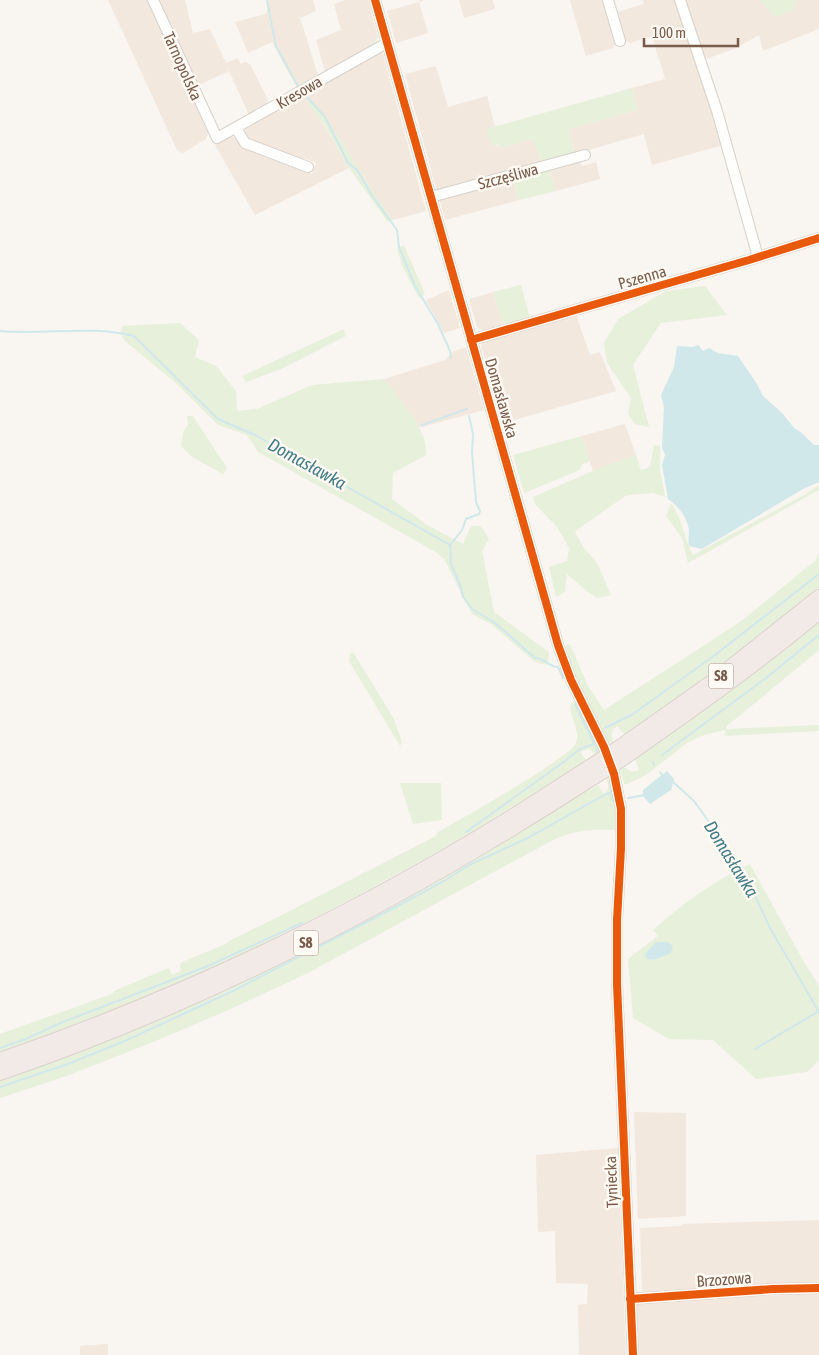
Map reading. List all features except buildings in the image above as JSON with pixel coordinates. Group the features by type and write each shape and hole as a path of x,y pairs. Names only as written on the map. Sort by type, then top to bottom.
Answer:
{"highway":[{"name":"S8","path":"620,754 819,597"},
{"name":"S8","path":"0,1073 151,1014 303,945 394,898 502,836 592,772 718,691 794,634 819,612"},
{"name":"S8","path":"0,1060 86,1029 220,972 298,935 387,889 592,772"}],"street":[{"name":"Tarnopolska","path":"153,0 213,133"},
{"name":"Domasławska","path":"375,0 558,645 574,687 604,747 614,774 621,809 622,848 617,920 618,1007"},
{"path":"608,0 620,41"},
{"path":"680,0 714,102 758,257"},
{"name":"Kresowa","path":"213,133 217,138 387,43"},
{"path":"236,128 245,143 308,167"},
{"name":"Szczęśliwa","path":"431,198 585,155"},
{"name":"Pszenna","path":"471,340 819,238"},
{"name":"Tyniecka","path":"618,1007 633,1355"},
{"name":"Brzozowa","path":"630,1299 773,1289 819,1288"}],"shaded area":[{"path":"108,0 147,0 208,133 206,139 183,153 177,150"},
{"path":"158,0 185,0 193,33 210,29 226,63 238,58 241,64 245,62 250,64 268,100 267,105 249,115 229,71 197,86"},
{"path":"269,0 313,0 316,11 300,18 318,75 297,88 272,42 248,53 235,22 266,14"},
{"path":"345,0 368,0 378,36 375,43 325,72 316,40 341,30 334,4"},
{"path":"459,0 493,0 495,9 464,18"},
{"path":"570,0 603,0 616,42 613,48 586,56"},
{"path":"643,0 674,0 700,69 723,145 652,165 644,134 575,154 569,129 638,110 632,88 665,79 652,36 630,43 625,40 617,12 644,4"},
{"path":"685,0 819,0 819,29 763,51 759,35 734,49 706,59"},
{"path":"419,2 428,33 396,43 387,11"},
{"path":"378,52 383,54 426,211 393,220 378,200 339,137 321,120 349,168 255,215 215,145 231,136 238,138 262,154 312,174 316,163 304,158 301,163 247,142 243,135 245,129"},
{"path":"436,66 448,107 487,96 495,126 487,129 499,148 534,139 541,163 437,192 405,74"},
{"path":"577,160 583,166 596,162 600,179 556,191 549,168"},
{"path":"513,178 519,200 445,220 439,198"},
{"path":"449,290 460,328 444,333 426,300"},
{"path":"493,292 503,326 484,331 477,327 469,299"},
{"path":"576,314 590,355 600,352 616,391 504,423 481,346 484,341"},
{"path":"466,347 484,410 419,427 384,379 445,360 452,352"},
{"path":"625,424 636,455 593,471 582,436"},
{"path":"634,1112 686,1113 686,1216 638,1219"},
{"path":"618,1148 626,1355 579,1355 578,1305 587,1304 588,1284 556,1283 555,1231 538,1232 536,1155"},
{"path":"819,1220 819,1283 642,1293 640,1228 680,1226 683,1224"},
{"path":"819,1293 819,1355 639,1355 636,1303"},
{"path":"108,1344 108,1355 80,1355 80,1346"}],"green space":[{"path":"759,0 797,0 793,10 776,17"},
{"path":"632,88 638,110 569,129 575,154 541,163 534,139 499,148 498,144 491,146 487,129"},
{"path":"311,100 333,128 393,220 387,221 349,168 324,124 307,103"},
{"path":"549,168 556,191 519,200 513,178"},
{"path":"404,245 425,294 419,298 403,268 397,249"},
{"path":"521,285 530,319 503,326 493,292"},
{"path":"705,286 727,315 661,323 633,365 649,427 635,424 628,414 631,398 607,363 604,343 618,319 666,291"},
{"path":"180,323 199,340 195,357 216,366 236,391 237,411 257,409 312,385 384,379 418,425 426,445 426,455 393,473 392,499 427,525 463,544 471,526 481,526 489,539 482,551 494,612 549,652 548,665 535,662 491,624 472,614 444,559 434,551 258,452 247,435 218,425 177,384 125,341 121,334 122,326"},
{"path":"344,329 346,336 281,369 246,382 242,376"},
{"path":"187,416 193,416 227,468 223,474 192,457 181,446 183,433 188,424"},
{"path":"582,436 590,461 582,464 580,470 524,493 513,455"},
{"path":"654,445 660,446 660,469 665,497 653,493 627,495 575,531 583,547 597,563 611,595 598,598 589,593 567,574 565,592 556,597 549,567 567,561 569,548 557,527 535,504 533,497 602,467 636,455 641,470 650,467"},
{"path":"819,485 819,490 688,563 682,538 666,516 671,503 678,515 693,555"},
{"path":"819,553 819,588 713,672 631,731 624,734 617,726 612,733 613,741 607,745 583,699 563,649 566,645 570,644 588,686 604,710 740,622 816,560"},
{"path":"819,620 819,650 727,726 726,729 819,725 819,731 724,736 726,730 704,735 687,743 646,775 624,784 620,770 624,767 632,772 639,770 635,759 640,754"},
{"path":"353,652 394,719 402,742 400,746 349,661 350,654"},
{"path":"578,701 607,762 616,803 616,830 584,831 568,834 553,840 308,973 153,1042 64,1077 0,1098 0,1080 191,1005 266,971 360,924 453,872 544,818 588,789 590,790 598,785 604,794 608,789 608,783 595,754 589,749 580,752 586,760 579,766 510,809 370,889 225,961 151,994 76,1025 0,1053 0,1034 112,994 114,991 166,969 169,968 172,975 181,971 180,964 182,962 226,944 436,836 438,832 513,789 569,750 576,743 577,738 570,706 573,702"},
{"path":"400,783 441,783 442,820 413,824"},
{"path":"750,864 819,986 819,1061 807,1072 756,1079 713,1040 669,1039 633,1018 628,959 658,936 653,930 699,893"}],"water":[{"path":"698,345 703,351 709,348 718,353 738,356 763,396 783,414 794,428 814,445 819,445 819,482 803,489 702,549 689,546 688,524 676,505 668,499 662,465 665,455 662,448 664,407 661,395 674,367 677,346 693,347"},
{"path":"667,771 674,779 671,790 650,804 643,796 643,790"},
{"path":"656,942 668,942 673,946 671,953 654,960 647,959 645,954"}],"waterway":[{"path":"267,0 276,46 299,88"},
{"path":"305,95 325,117 348,163 357,170 373,197 397,230 399,247 415,286 438,324 450,351 451,358"},
{"name":"Domasławka","path":"0,331 101,331 134,336 218,419 255,435 450,545 451,564 463,597 472,609 495,623 535,658 542,659 552,666 558,667 563,678"},
{"path":"422,425 467,409"},
{"path":"451,544 462,530 466,519 479,514 480,511 476,502 472,452 473,434 469,416"},
{"path":"605,728 633,714 715,655 819,574"},
{"path":"662,755 766,678 819,635"},
{"name":"Domasławka","path":"575,704 599,754"},
{"path":"466,832 580,749 594,744"},
{"name":"Domasławka","path":"610,781 612,800"},
{"name":"Domasławka","path":"673,782 694,801 709,822 736,868 746,876 770,928 819,1012"},
{"path":"0,1087 68,1064 127,1040 235,990 390,910 471,864 526,839 606,794 611,793"},
{"name":"Domasławka","path":"628,798 645,795"},
{"path":"0,1048 208,966 302,923"},
{"path":"755,1049 819,1011"}],"cycle path":[{"path":"375,0 558,645 571,680 604,747 614,774 621,809 617,984 633,1355"},
{"path":"471,340 819,238"},
{"path":"630,1299 773,1289 819,1288"}]}
